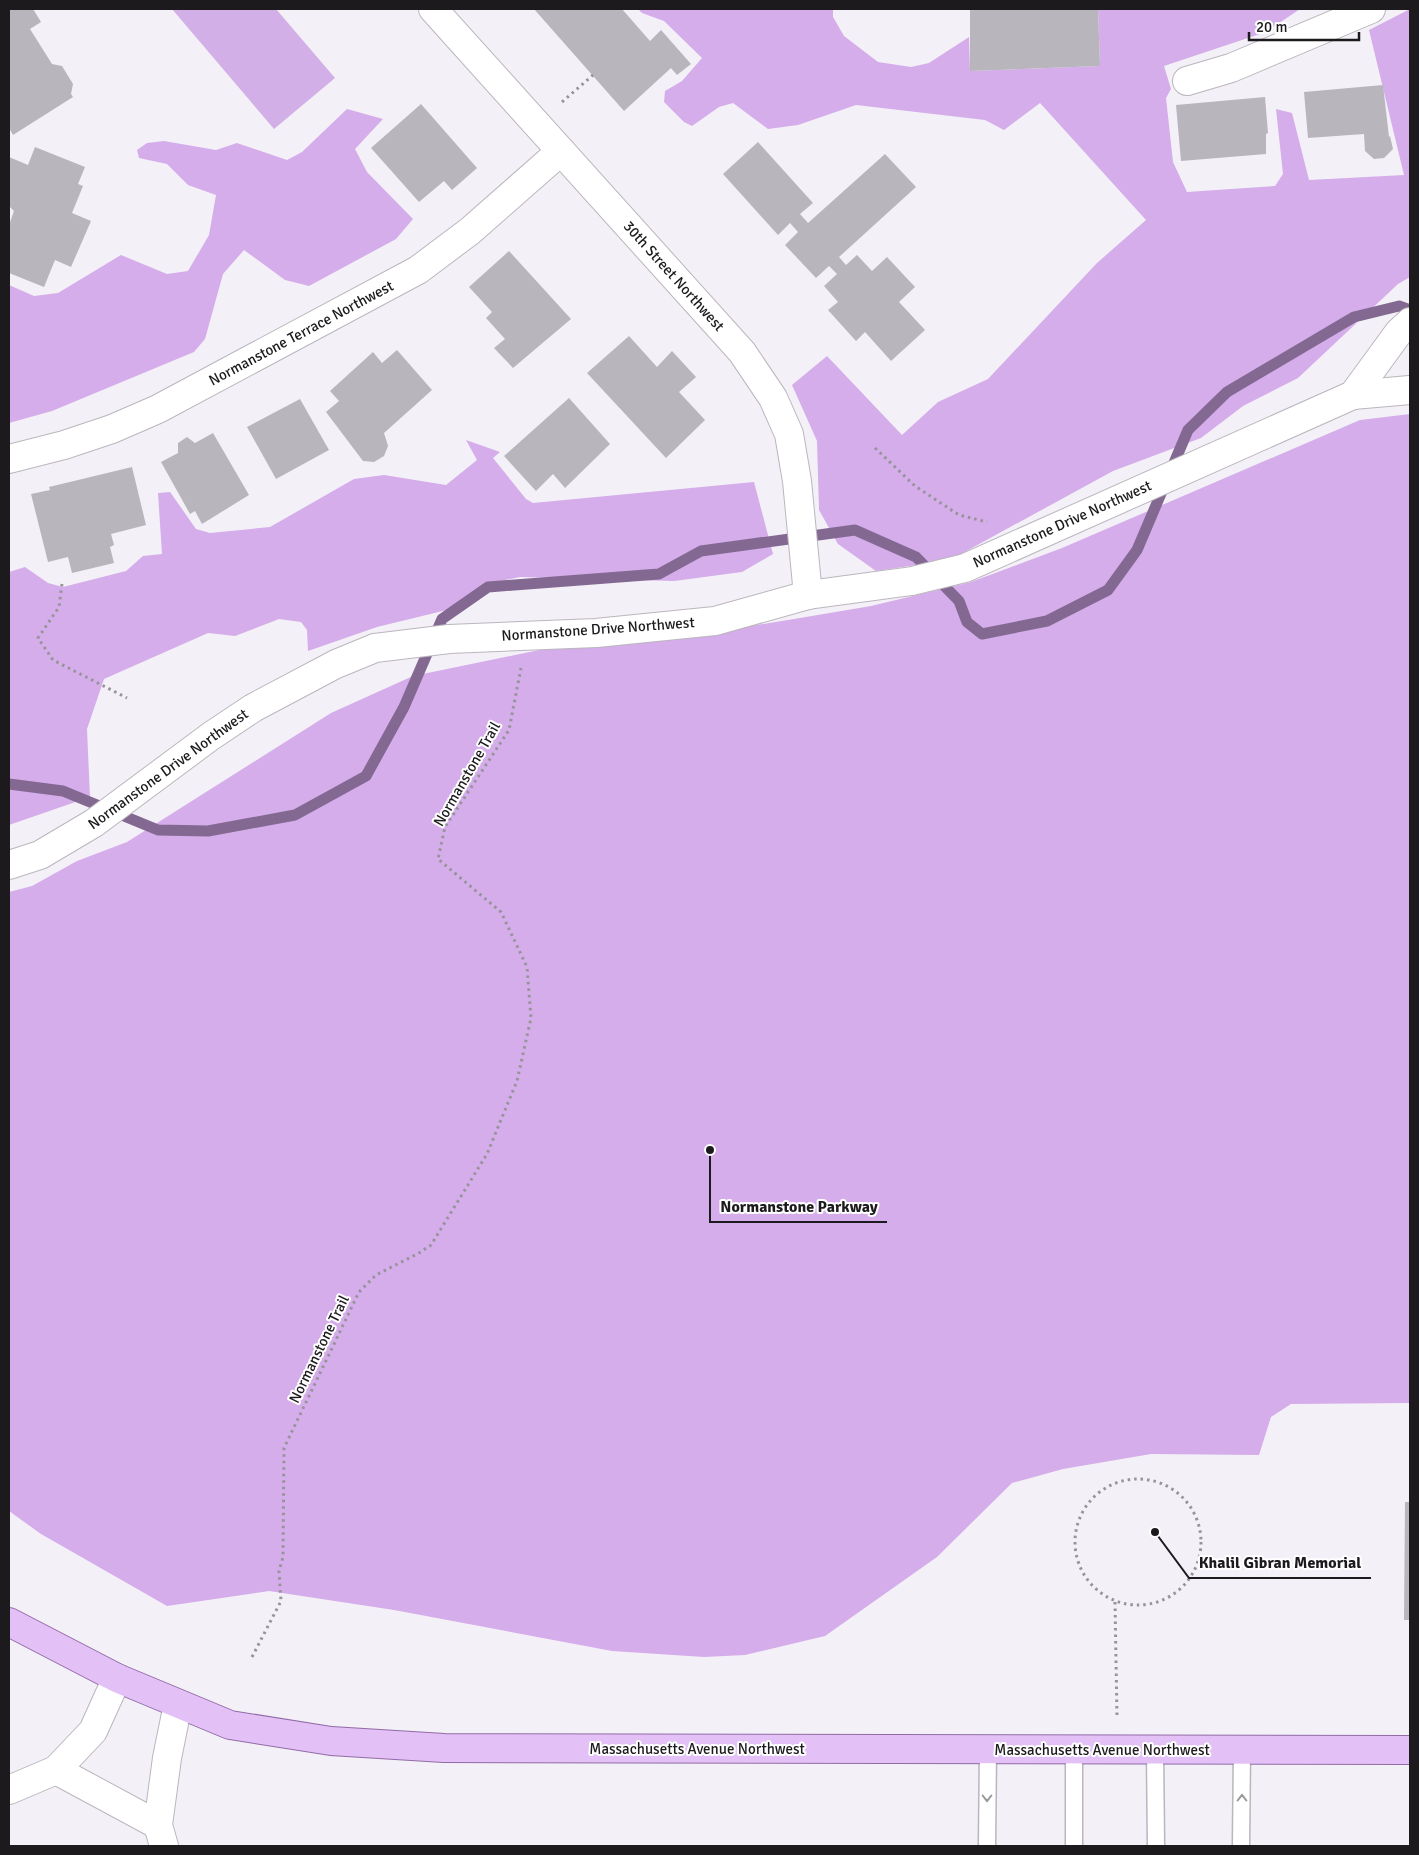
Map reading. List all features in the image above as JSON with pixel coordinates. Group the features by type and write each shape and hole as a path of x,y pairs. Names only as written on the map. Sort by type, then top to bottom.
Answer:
{"main road":[{"name":"Massachusetts Avenue Northwest","path":"9,1622 117,1678 230,1725 331,1741 405,1747 1410,1750"}],"street":[{"name":"30th Street Northwest","path":"433,9 742,352 773,398 789,434 808,595"},
{"path":"1187,81 1231,68 1371,9"},
{"name":"Normanstone Terrace Northwest","path":"9,459 88,437 158,409 388,286 443,252 561,151"},
{"path":"1353,395 1405,327"},
{"path":"1353,395 1410,390"},
{"name":"Normanstone Drive Northwest","path":"9,865 40,855 94,824 211,736 285,690 336,664 375,648 449,639 596,633 715,621 808,595 912,581 965,568 1090,514 1142,487 1353,395"},
{"path":"9,1790 56,1770 93,1731 117,1678"},
{"path":"56,1770 161,1836 167,1758 178,1704"}],"lane":[{"path":"987,1846 988,1749"},
{"path":"1074,1750 1074,1846"},
{"path":"1154,1750 1156,1846"},
{"path":"1242,1750 1242,1846"}],"path":[{"path":"538,125 593,75"},
{"path":"875,448 915,486 959,515 1007,526 1022,543"},
{"path":"62,584 59,607 38,638 53,660 127,698"},
{"name":"Normanstone Trail","path":"252,1657 281,1601 279,1571 283,1557 284,1448 359,1292 376,1275 419,1254 431,1245 487,1154 517,1080 531,1018 527,967 501,912 438,859 446,827 509,730 523,659"},
{"path":"1126,1480 1146,1480 1166,1486 1183,1498 1195,1516 1201,1536 1197,1564 1191,1577 1176,1593 1158,1602 1136,1606 1115,1602 1098,1592 1082,1570 1076,1557 1075,1537 1080,1517 1091,1500 1113,1485 1126,1480"},
{"path":"1115,1602 1117,1750"}],"shaded area":[{"path":"172,9 276,9 335,78 274,129"},
{"path":"638,9 833,9 833,17 844,36 878,62 911,67 929,63 969,37 970,71 1100,66 1098,9 1300,9 1266,32 1164,66 1171,89 1166,98 1173,162 1187,192 1275,186 1283,174 1276,109 1292,113 1309,180 1404,175 1369,30 1410,9 1410,277 1398,284 1298,378 1243,406 1201,438 1113,471 950,560 876,571 838,544 819,510 817,441 792,385 827,356 902,435 938,402 988,379 1097,263 1146,220 1040,103 1004,130 985,120 856,105 798,125 768,129 733,103 719,107 692,126 684,122 664,102 665,91 682,81 702,58 664,21 642,13"},
{"path":"347,109 383,119 355,149 367,172 413,219 396,239 309,286 285,280 244,250 223,274 205,339 194,352 52,411 9,423 9,285 34,296 58,293 121,255 167,274 188,271 209,235 216,195 188,185 167,164 139,158 137,150 147,143 164,141 216,150 237,143 287,160 302,152"},
{"path":"1410,414 1410,1403 1291,1404 1271,1417 1259,1455 1151,1454 1063,1469 1012,1483 937,1557 825,1636 745,1655 704,1657 612,1651 394,1610 269,1591 167,1606 41,1534 9,1511 9,892 32,886 77,861 127,842 331,713 413,676 549,648 665,640 800,618 871,606 971,582 1062,548 1360,420"},
{"path":"466,440 500,452 493,458 526,499 533,503 754,482 773,554 742,572 674,581 520,577 486,584 451,609 377,627 308,651 307,630 301,622 279,619 235,636 208,633 104,679 87,729 90,797 9,825 9,572 25,567 48,583 63,587 126,571 143,556 162,554 158,493 170,492 196,529 210,533 270,527 354,479 384,475 446,485 477,460"}],"building":[{"path":"9,9 33,9 41,22 30,29 52,64 62,66 73,84 71,94 73,97 13,135 9,128"},
{"path":"534,9 622,9 650,41 661,30 691,64 677,75 671,68 624,111"},
{"path":"970,9 1098,9 1100,66 970,71"},
{"path":"1383,85 1389,137 1393,149 1384,158 1374,159 1365,151 1364,134 1308,138 1304,92"},
{"path":"1265,97 1268,133 1266,134 1266,154 1181,161 1176,105"},
{"path":"421,104 477,168 452,190 444,181 419,202 371,148"},
{"path":"758,142 813,203 800,214 808,223 885,154 916,187 839,257 846,265 857,255 872,271 887,257 915,287 899,302 925,330 891,361 865,332 856,341 828,310 838,302 824,286 837,274 829,266 816,278 785,245 798,232 790,223 778,235 723,174"},
{"path":"35,147 85,167 78,184 83,186 72,213 91,221 71,267 55,260 44,287 9,273 9,225 14,211 9,206 9,157 28,165"},
{"path":"509,251 571,319 513,368 494,348 505,339 486,318 492,312 469,287"},
{"path":"629,336 657,367 672,351 696,377 679,392 705,420 666,458 587,373"},
{"path":"397,350 432,390 384,433 388,446 384,456 374,462 363,461 326,412 339,401 330,391 373,352 382,363"},
{"path":"569,398 610,444 565,488 553,474 536,491 504,456"},
{"path":"300,399 329,450 276,479 247,427"},
{"path":"213,433 249,495 202,524 195,511 190,514 161,462 178,453 178,443 187,437 195,443"},
{"path":"132,467 146,525 111,534 114,545 110,547 114,563 72,573 68,557 48,562 31,494 50,490 49,487"},
{"path":"1405,1502 1410,1502 1410,1620 1404,1620"}],"waterway":[{"path":"9,784 63,791 158,830 208,831 295,815 366,776 404,707 442,619 488,587 659,574 701,551 855,530 916,557 959,601 967,622 982,634 1047,621 1108,590 1137,550 1188,430 1227,392 1354,317 1399,306 1410,310"}],"place":[{"name":"Normanstone Parkway","path":"710,1150"},
{"name":"Khalil Gibran Memorial","path":"1155,1532"}]}
